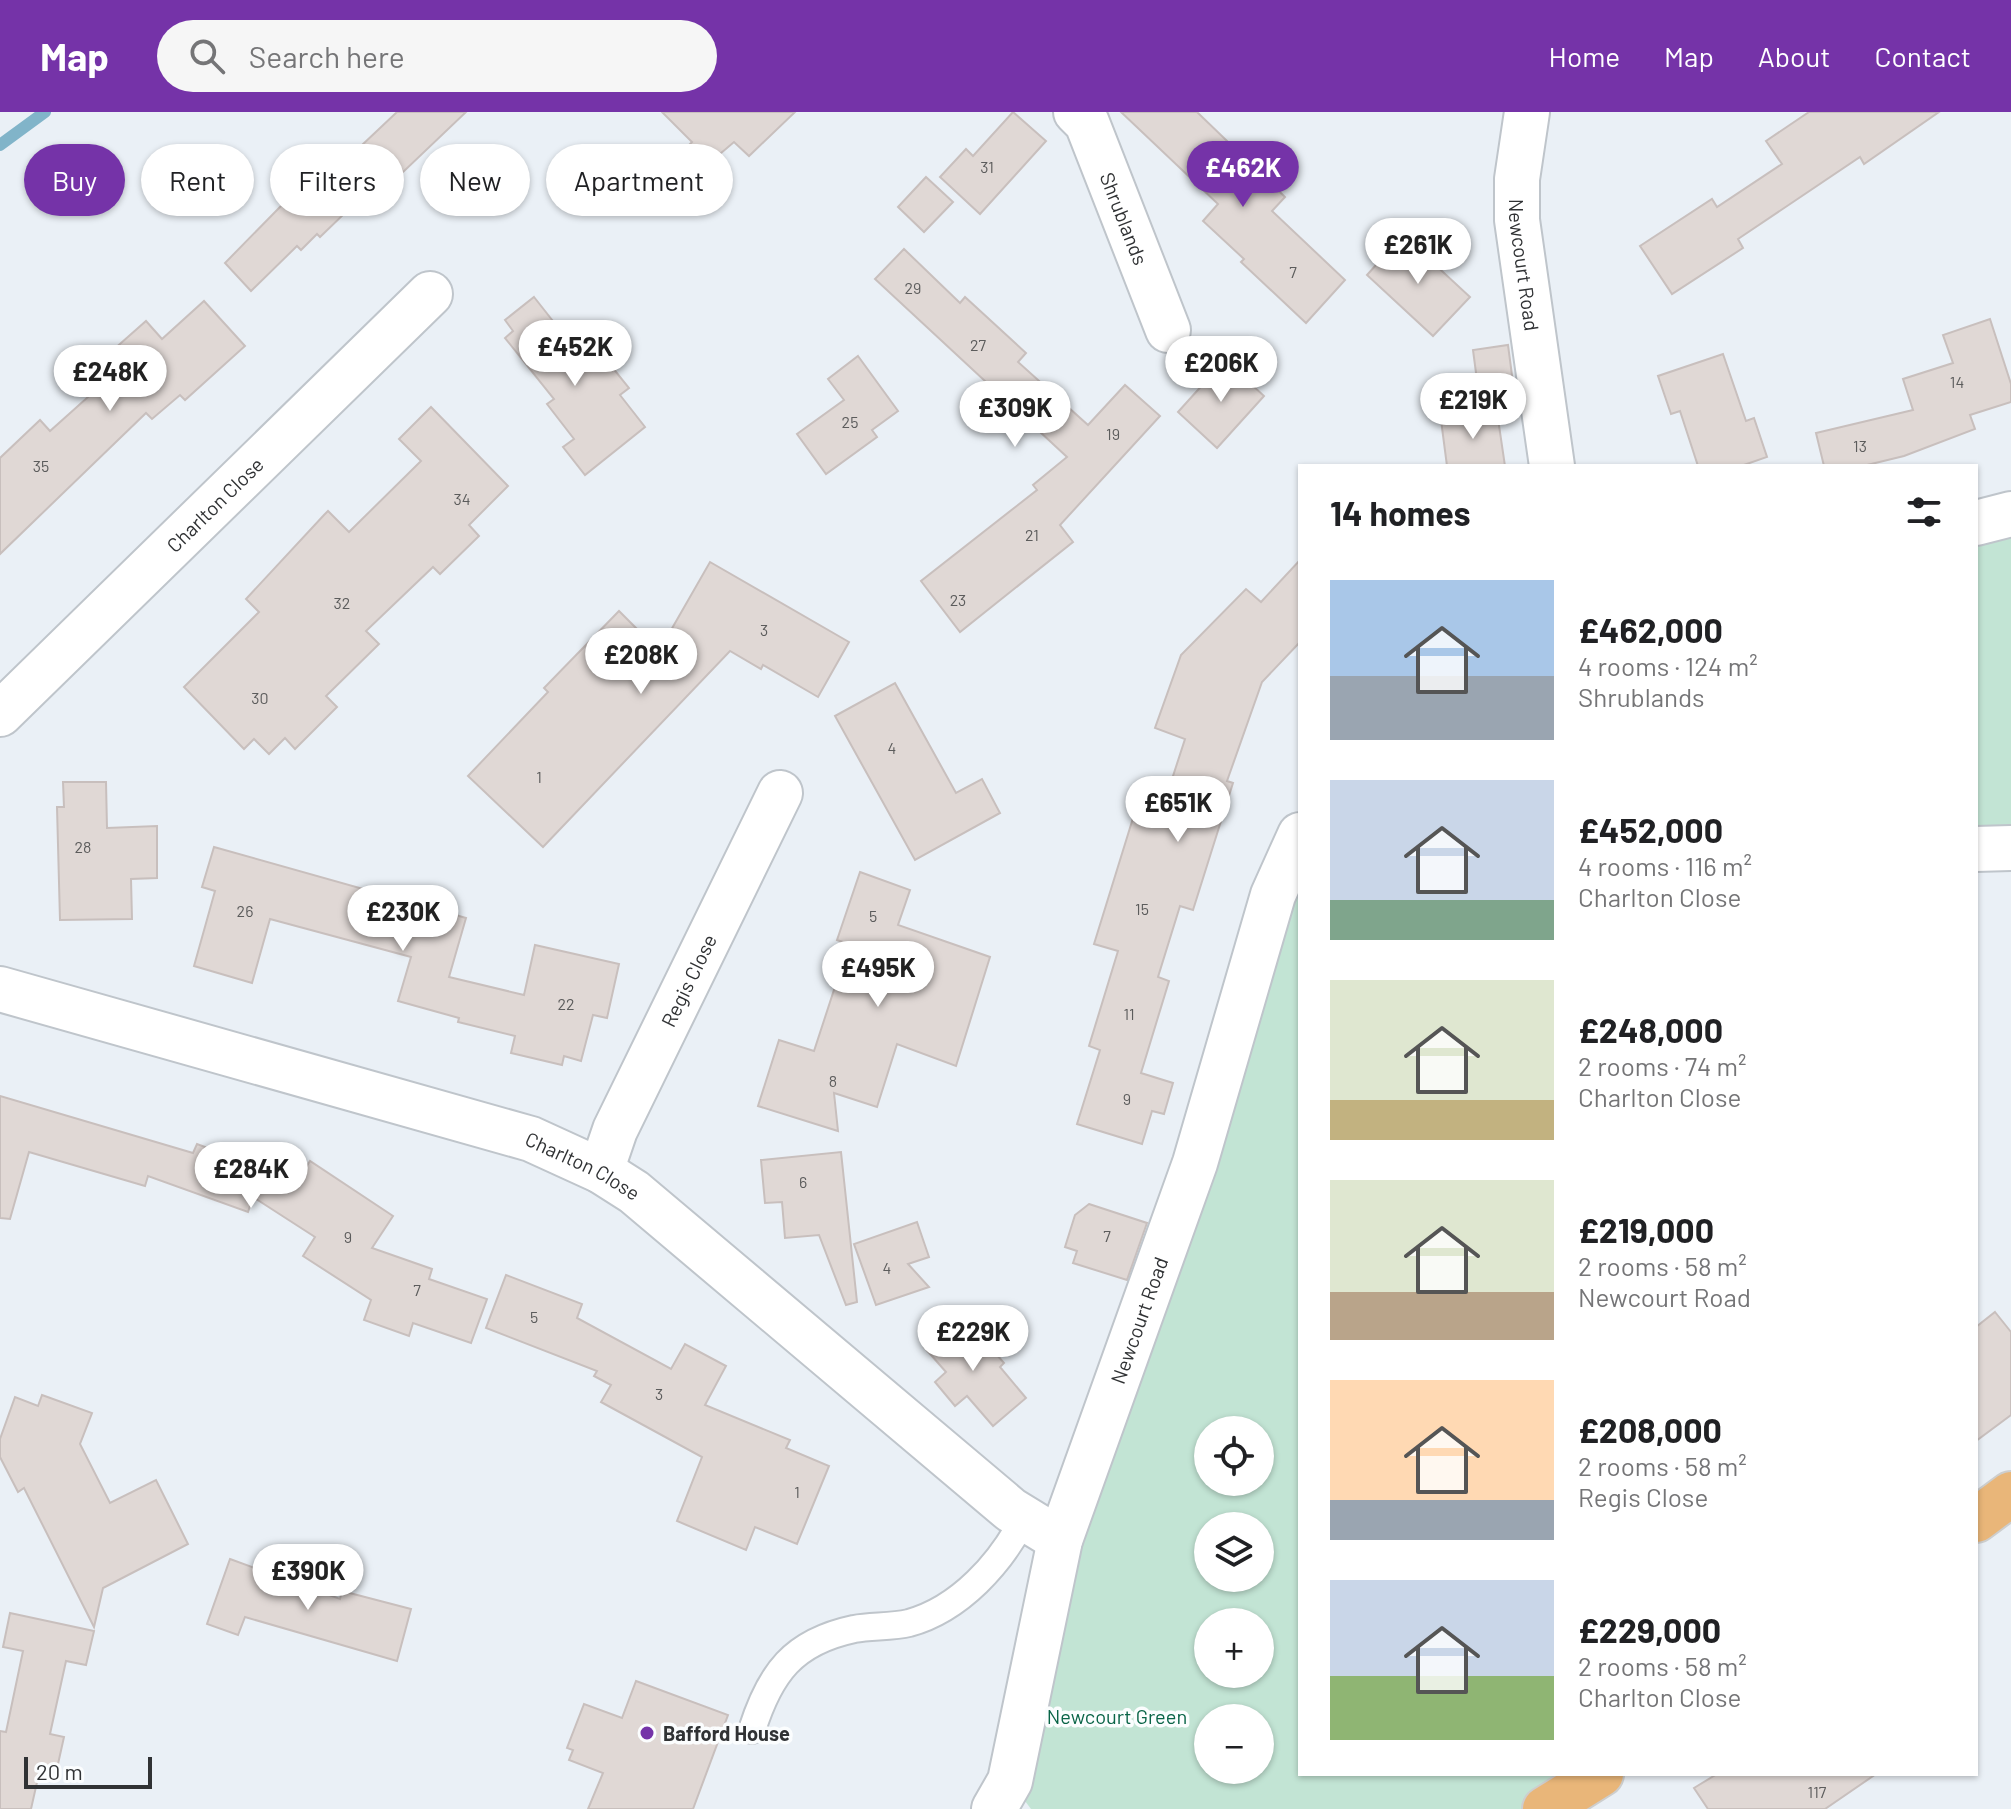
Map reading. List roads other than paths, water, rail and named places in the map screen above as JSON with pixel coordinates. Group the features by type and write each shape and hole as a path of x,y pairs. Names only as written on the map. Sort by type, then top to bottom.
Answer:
{"main road":[{"path":"1978,1519 2011,1494"},
{"path":"1545,1809 1598,1776"}],"street":[{"name":"Shrublands","path":"1076,112 1087,123 1168,330"},
{"name":"Newcourt Road","path":"1527,112 1517,179 1517,220 1552,464"},
{"name":"Charlton Close","path":"0,714 430,294"},
{"path":"1978,522 2011,514"},
{"name":"Regis Close","path":"601,1171 615,1130 780,793"},
{"name":"Newcourt Road","path":"994,1809 1010,1781 1060,1540 1195,1163 1273,895 1298,839"},
{"path":"1978,849 2011,848"},
{"name":"Charlton Close","path":"0,989 531,1139 601,1171 634,1192 1024,1518 1060,1540"}],"lane":[{"path":"752,1730 763,1696 797,1651 852,1630 910,1622 946,1605 989,1572 1009,1547 1024,1518"}],"waterway":[{"path":"0,145 45,112"}],"place":[{"name":"Bafford House","path":"647,1733"}],"park label":[{"name":"Newcourt Green","path":"1117,1716"}]}
